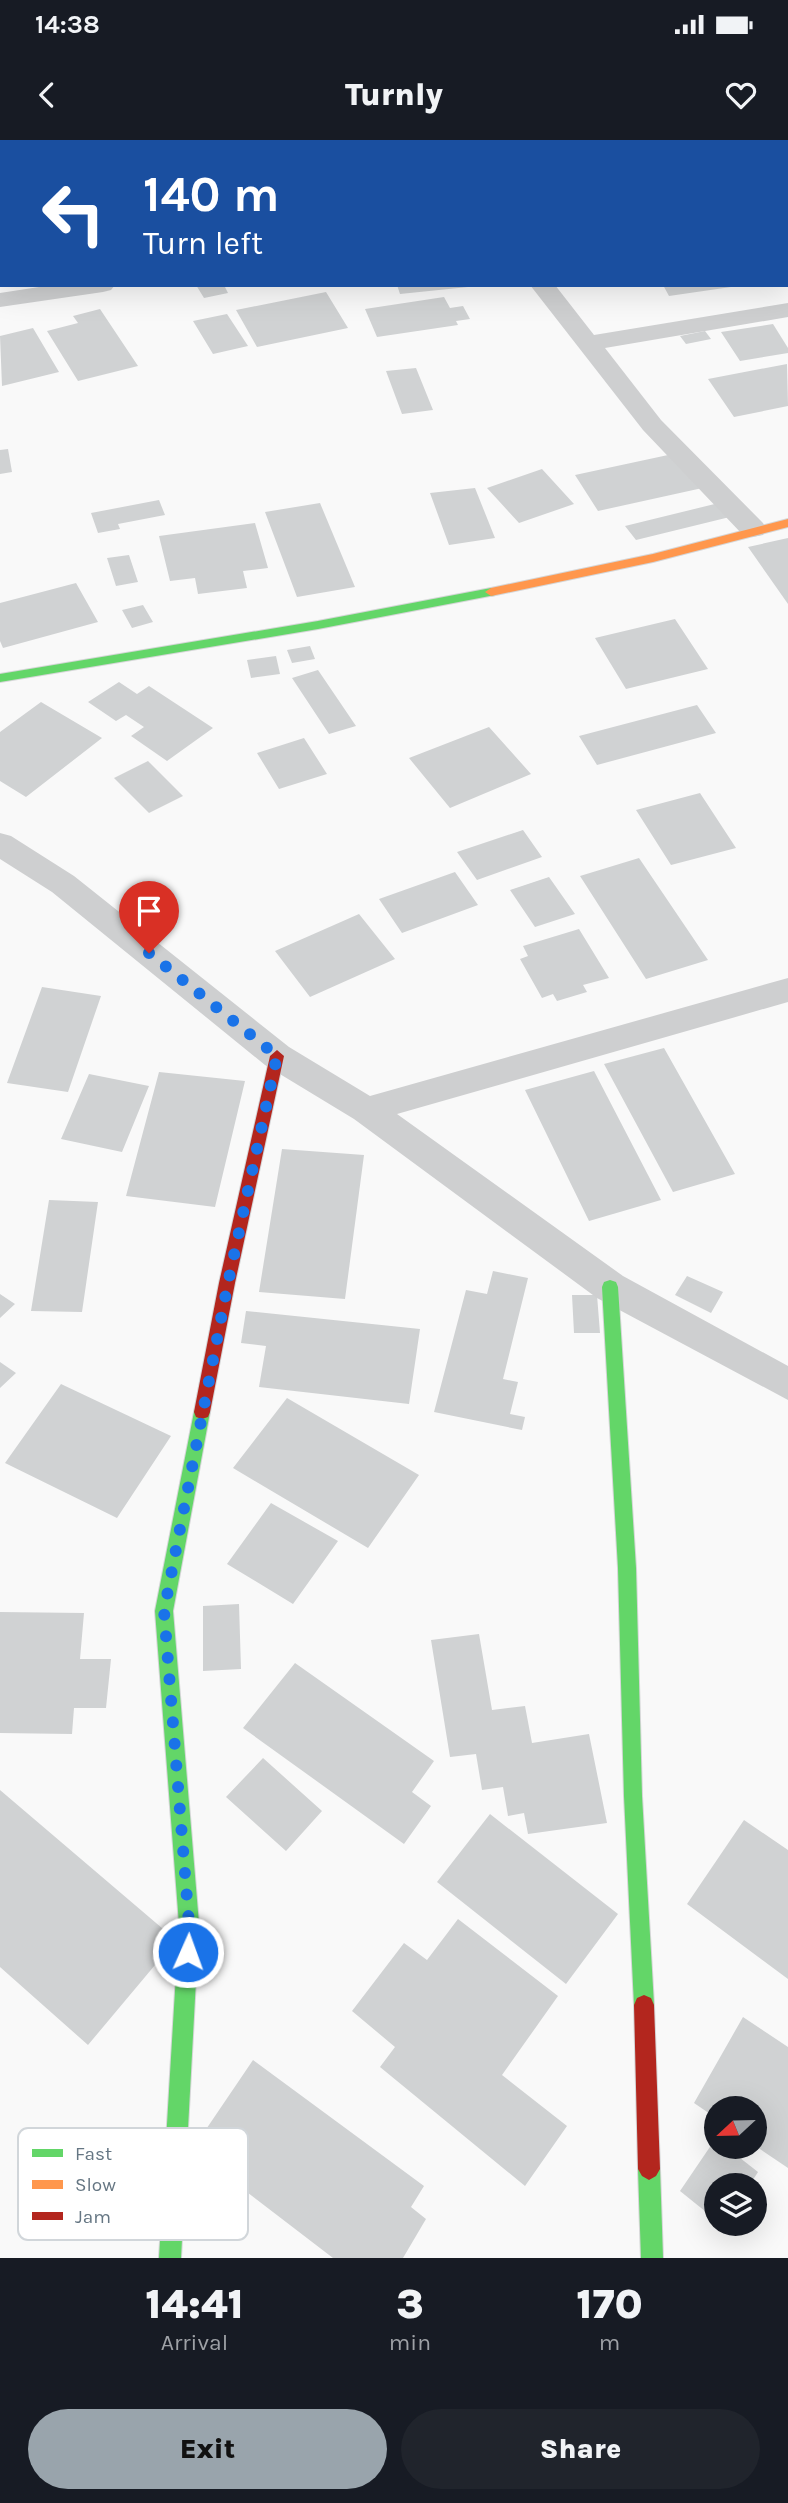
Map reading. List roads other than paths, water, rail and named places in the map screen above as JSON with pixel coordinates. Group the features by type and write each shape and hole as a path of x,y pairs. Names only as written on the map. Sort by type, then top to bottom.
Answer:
{"street":[{"path":"0,299 88,287"},
{"path":"544,287 652,425 753,529"},
{"path":"587,344 788,310"},
{"path":"0,678 372,614 610,567 753,529 788,523"},
{"path":"3,855 63,884 277,1056 366,1110 610,1287 788,1384"},
{"path":"366,1110 788,990"},
{"path":"177,2128 189,1924 164,1611 228,1283 277,1056"},
{"path":"610,1287 627,1568 633,1796 645,2022 652,2258"},
{"path":"170,2258 171,2240"}]}
